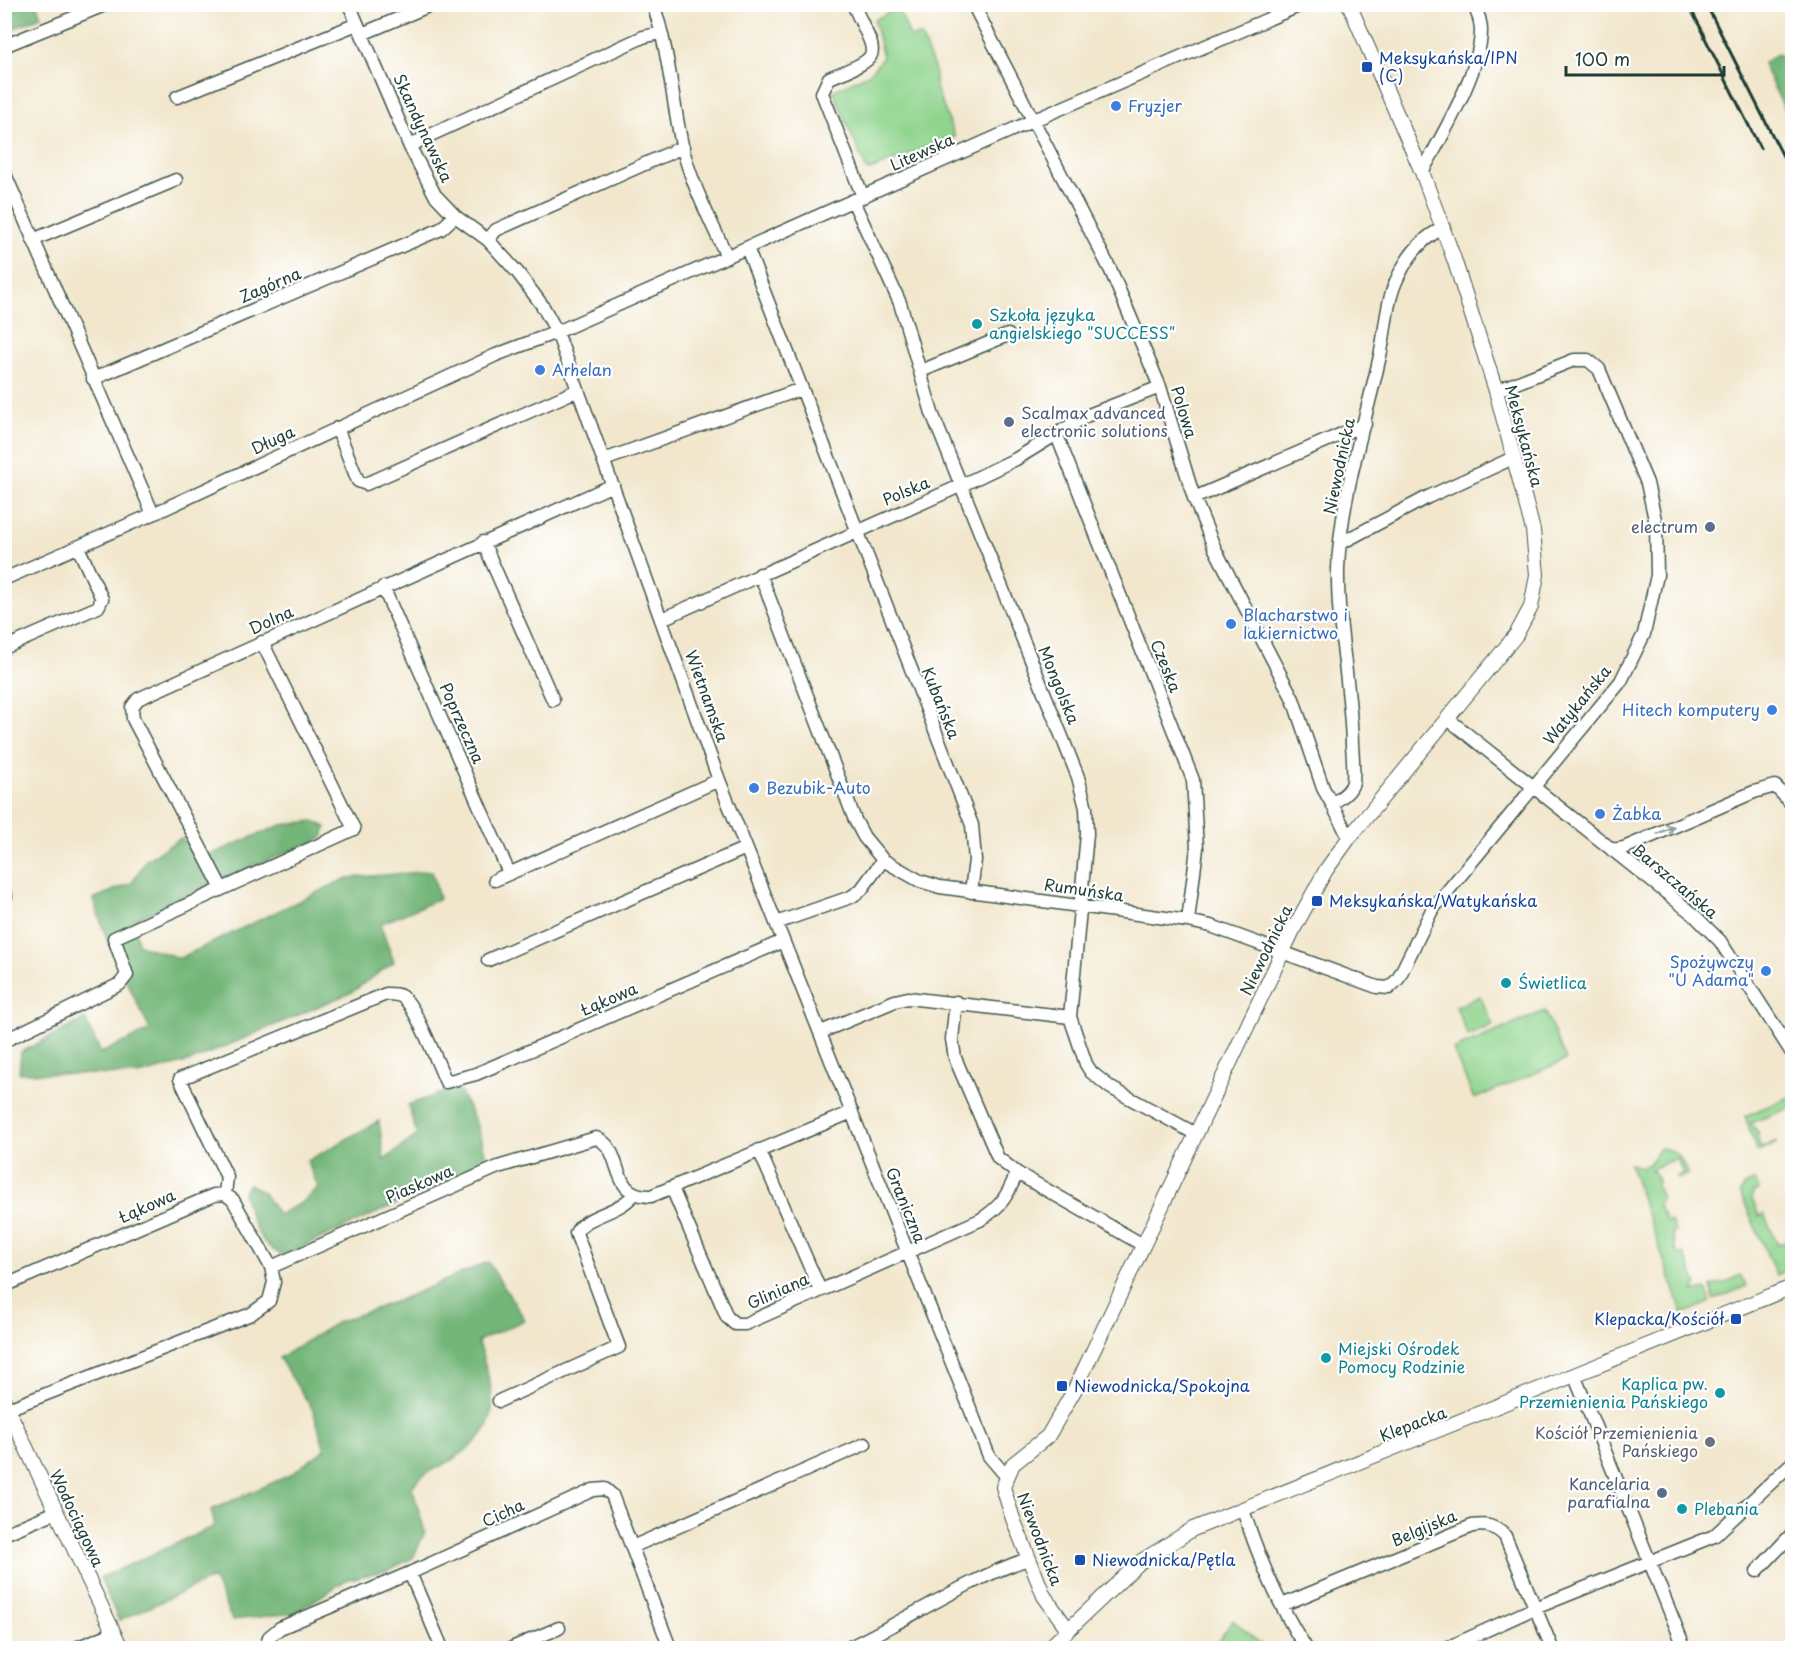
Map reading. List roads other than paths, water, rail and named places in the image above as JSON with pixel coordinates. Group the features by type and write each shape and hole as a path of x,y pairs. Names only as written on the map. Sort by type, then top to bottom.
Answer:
{"street":[{"path":"4,46 107,4"},
{"name":"Skandynawska","path":"349,4 410,147 435,195 455,216 488,240 542,305 557,332"},
{"path":"177,97 433,4"},
{"name":"Mongolska","path":"853,4 872,48 872,56 867,63 829,78 823,86 822,93 858,199 900,303 932,413 1078,777 1086,808 1087,834 1070,1017"},
{"name":"Polowa","path":"973,4 1111,271 1160,387 1194,498 1215,549 1293,699 1323,788 1332,804"},
{"name":"Litewska","path":"557,332 1032,121 1303,4"},
{"name":"Meksykańska","path":"1349,4 1422,172 1443,228 1496,391 1535,545 1537,575 1533,600 1516,635 1349,838"},
{"path":"1422,172 1470,75 1481,33 1473,4"},
{"path":"654,5 683,147 694,182 727,257"},
{"path":"410,147 422,139 611,52 660,33"},
{"path":"488,240 496,230 683,147"},
{"path":"4,172 153,514"},
{"path":"33,240 176,180"},
{"name":"Zagórna","path":"93,379 441,229 455,216"},
{"name":"Niewodnicka","path":"1332,804 1349,790 1353,778 1352,719 1338,570 1341,543 1384,338 1388,304 1397,279 1409,257 1420,244 1443,228"},
{"name":"Kubańska","path":"747,248 972,825 975,852 971,892"},
{"name":"Wietnamska","path":"557,332 720,780 783,941"},
{"name":"Długa","path":"4,579 153,514 496,355 557,332"},
{"path":"921,371 1008,335"},
{"name":"Watykańska","path":"1282,953 1377,987 1389,988 1398,980 1432,910 1531,786 1621,681 1644,634 1657,575 1656,524 1647,483 1599,369 1588,360 1575,360 1496,391"},
{"name":"Polska","path":"662,619 856,530 960,486 1016,459 1086,416 1160,387"},
{"path":"604,460 801,389"},
{"path":"337,428 358,481 366,484 578,390"},
{"path":"1194,498 1365,424"},
{"name":"Czeska","path":"1056,433 1193,780 1197,848 1188,921"},
{"path":"1341,543 1428,497 1513,458"},
{"name":"Dolna","path":"222,889 134,719 132,707 138,699 613,485"},
{"path":"483,542 553,700"},
{"path":"4,648 98,607 102,599 78,547"},
{"name":"Rumuńska","path":"760,574 855,820 883,860 920,881 971,892 1188,921 1282,953"},
{"name":"Poprzeczna","path":"383,587 509,873"},
{"path":"4,1041 120,984 127,975 114,938 354,829 262,642"},
{"name":"Barszczańska","path":"1448,719 1683,905 1720,941 1792,1053"},
{"path":"495,880 720,780"},
{"path":"1612,850 1624,848 1754,792 1775,786 1792,804"},
{"path":"1332,804 1349,838"},
{"name":"Niewodnicka","path":"1067,1628 1049,1606 1028,1559 1005,1497 1006,1476 1013,1464 1040,1444 1053,1429 1282,953 1310,898 1349,838"},
{"path":"488,960 746,848"},
{"path":"776,923 851,897 861,890 883,860"},
{"name":"Graniczna","path":"783,941 989,1456 1006,1476"},
{"name":"Łąkowa","path":"4,1286 214,1195 225,1194 227,1177 180,1079 386,994 397,994 404,998 411,1009 446,1082 476,1074 783,941"},
{"path":"821,1032 895,1000 921,998 1070,1017 1086,1064 1100,1081 1196,1134"},
{"path":"956,1002 952,1039 956,1058 998,1158 1017,1173 1143,1245"},
{"path":"499,1401 619,1347 576,1233 584,1223 626,1205 634,1194 651,1196 852,1112"},
{"name":"Piaskowa","path":"271,1267 498,1167 585,1139 603,1140 623,1183 634,1194"},
{"path":"759,1150 820,1290"},
{"name":"Gliniana","path":"672,1188 727,1317 735,1324 745,1324 972,1224 997,1209 1007,1196 1017,1173"},
{"path":"6,1405 251,1314 269,1301 274,1282 271,1267 233,1200 225,1194"},
{"name":"Klepacka","path":"1067,1628 1158,1549 1193,1529 1575,1377 1792,1287"},
{"path":"1575,1377 1681,1639"},
{"name":"Wodociągowa","path":"6,1405 121,1648"},
{"path":"632,1547 865,1444"},
{"path":"1447,1648 1535,1608 1650,1563 1722,1531 1792,1463"},
{"name":"Cicha","path":"267,1648 269,1637 280,1628 410,1573 593,1490 605,1489 612,1495 670,1648"},
{"path":"1243,1510 1259,1559 1306,1648"},
{"path":"4,1534 56,1512"},
{"name":"Belgijska","path":"1282,1605 1472,1526 1486,1524 1497,1528 1505,1536 1535,1608"},
{"path":"1757,1571 1792,1534"},
{"path":"848,1648 894,1627 949,1595 1028,1559"},
{"path":"410,1573 442,1648"},
{"path":"1535,1608 1552,1648"},
{"path":"512,1648 559,1628"},
{"path":"1049,1648 1067,1628"},
{"path":"76,1648 113,1633"}],"railway":[{"path":"1688,4 1705,36"},
{"path":"1706,4 1792,174"},
{"path":"1701,30 1760,148"}],"place":[{"name":"Meksykańska/IPN (C)","path":"1367,67"},
{"name":"Fryzjer","path":"1116,106"},
{"name":"Szkoła języka angielskiego \"SUCCESS\"","path":"977,324"},
{"name":"Arhelan","path":"540,370"},
{"name":"Scalmax advanced electronic solutions","path":"1009,422"},
{"name":"electrum","path":"1710,527"},
{"name":"Blacharstwo i lakiernictwo","path":"1231,624"},
{"name":"Hitech komputery","path":"1772,710"},
{"name":"Bezubik-Auto","path":"754,788"},
{"name":"Żabka","path":"1600,814"},
{"name":"Meksykańska/Watykańska","path":"1317,901"},
{"name":"Spożywczy \"U Adama\"","path":"1766,971"},
{"name":"Świetlica","path":"1506,983"},
{"name":"Klepacka/Kościół","path":"1736,1319"},
{"name":"Miejski Ośrodek Pomocy Rodzinie","path":"1326,1358"},
{"name":"Niewodnicka/Spokojna","path":"1062,1386"},
{"name":"Kaplica pw. Przemienienia Pańskiego","path":"1720,1393"},
{"name":"Kościół Przemienienia Pańskiego","path":"1710,1442"},
{"name":"Kancelaria parafialna","path":"1662,1493"},
{"name":"Plebania","path":"1682,1509"},
{"name":"Niewodnicka/Pętla","path":"1080,1560"}]}
